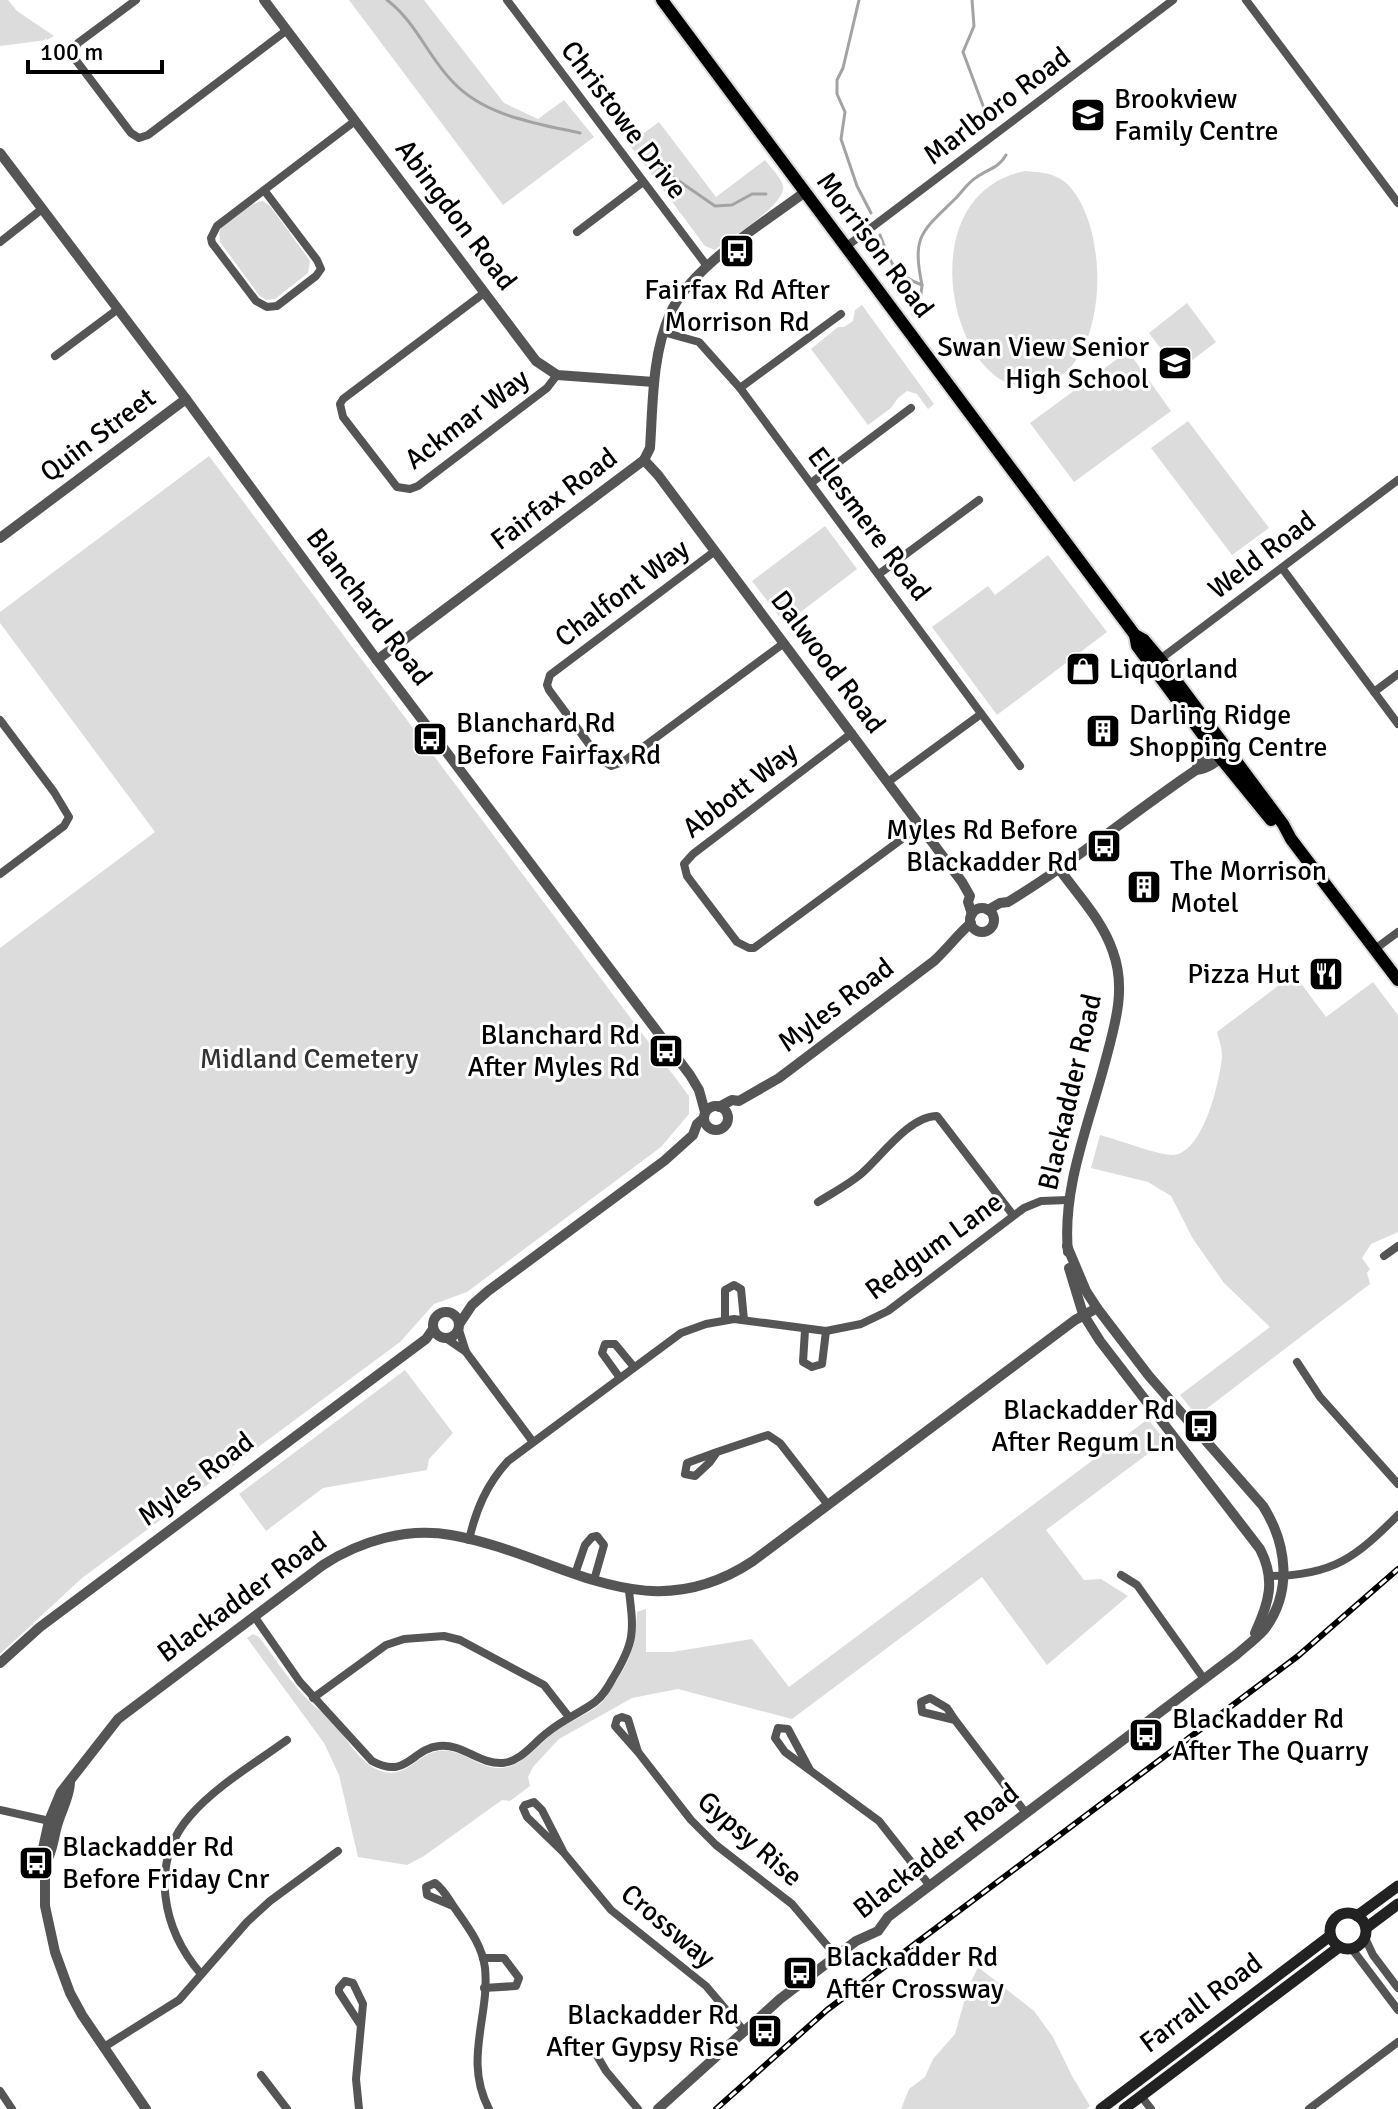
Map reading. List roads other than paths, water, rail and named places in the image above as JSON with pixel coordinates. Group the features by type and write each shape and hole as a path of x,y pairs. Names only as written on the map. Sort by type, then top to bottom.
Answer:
{"main road":[{"name":"Morrison Road","path":"662,0 1135,635 1137,646 1156,662 1278,829 1291,839 1398,980"},
{"path":"1357,1916 1398,1886"},
{"path":"1378,1900 1387,1912"},
{"path":"1365,1933 1357,1916 1349,1913 1338,1916 1331,1924 1330,1936 1346,1948 1360,1945 1365,1933 1398,1904"},
{"name":"Farrall Road","path":"1101,2109 1330,1936"},
{"name":"Farrall Road","path":"1124,2109 1346,1948"}],"street":[{"path":"136,0 78,43 74,50 75,59 131,133 139,138 148,135 287,30"},
{"name":"Abingdon Road","path":"264,0 536,361 557,375"},
{"name":"Christowe Drive","path":"507,0 707,266"},
{"name":"Marlboro Road","path":"847,246 1173,0"},
{"path":"1246,0 1398,203"},
{"path":"264,190 321,269 277,306 267,307 256,301 211,238 217,226 264,190 355,121"},
{"name":"Blanchard Road","path":"0,153 420,714 699,1090 711,1111"},
{"path":"577,232 643,182"},
{"name":"Fairfax Road","path":"377,660 644,460 650,448 654,382 663,332 676,301 707,266 805,192"},
{"path":"0,242 42,209"},
{"name":"Ackmar Way","path":"484,293 340,404 343,417 397,487 410,489 418,486 547,388 557,375"},
{"path":"55,356 118,309"},
{"path":"740,388 841,314"},
{"name":"Ellesmere Road","path":"663,332 699,342 740,388 1020,766"},
{"path":"557,375 654,382"},
{"name":"Quin Street","path":"0,538 186,399"},
{"path":"811,483 911,408"},
{"name":"Dalwood Road","path":"644,460 921,825 962,882 970,896 968,902 981,917"},
{"name":"Weld Road","path":"1156,662 1398,480"},
{"path":"879,574 979,500"},
{"name":"Chalfont Way","path":"715,551 550,675 549,690 600,759 611,766 623,762 784,643"},
{"path":"1282,568 1398,724"},
{"path":"1374,692 1398,674"},
{"path":"888,782 981,714"},
{"path":"0,720 69,817 64,826 0,874"},
{"name":"Abbott Way","path":"852,733 693,854 684,864 687,876 737,942 754,948 921,825"},
{"name":"Myles Road","path":"436,1336 433,1319 438,1314 472,1305 664,1161 693,1135 723,1127 739,1101 779,1078 934,961 981,917 1060,870 1196,770 1203,770 1222,750"},
{"name":"Blackadder Road","path":"1060,870 1108,938 1118,968 1119,984 1117,1019 1068,1200 1069,1269 1083,1314 1260,1549 1270,1576 1267,1607 1252,1641"},
{"path":"1375,949 1398,932"},
{"name":"Myles Road","path":"693,1135 697,1124 711,1111 732,1100 739,1101"},
{"path":"712,1129 706,1125 711,1111 725,1110 727,1116"},
{"path":"818,1202 854,1180 889,1145 931,1116 937,1116 1013,1215"},
{"name":"Redgum Lane","path":"469,1540 474,1517 492,1480 508,1461 681,1333 725,1320 826,1331 861,1324 888,1311 1013,1215 1041,1201 1068,1200"},
{"name":"Blackadder Road","path":"658,2109 780,1999 856,1941 878,1931 888,1917 1204,1679 1252,1641 1271,1618 1282,1591 1284,1576 1280,1537 1273,1522 1263,1506 1152,1380 1097,1308 1086,1291 1067,1246"},
{"path":"1384,1256 1398,1246"},
{"path":"725,1320 725,1290 734,1285 741,1289 744,1320"},
{"name":"Myles Road","path":"0,1663 67,1606 436,1336 459,1327 472,1305"},
{"name":"Blackadder Road","path":"146,2109 70,1993 55,1952 45,1906 42,1853 52,1826 69,1795 70,1783 89,1753 118,1719 323,1565 363,1544 415,1533 451,1535 629,1591 680,1590 730,1576 1083,1314 1097,1308"},
{"path":"451,1312 466,1352 533,1442"},
{"path":"805,1330 803,1362 812,1367 822,1364 825,1357 826,1331"},
{"path":"436,1336 466,1352"},
{"path":"620,1378 602,1353 605,1344 615,1344 634,1367"},
{"path":"1297,1362 1320,1397 1398,1484"},
{"path":"1138,1391 1152,1380"},
{"path":"717,1452 768,1435 780,1443 828,1505"},
{"path":"1197,1466 1214,1453"},
{"path":"1270,1576 1310,1572 1351,1558 1398,1515"},
{"path":"575,1574 585,1545 590,1538 597,1536 604,1545 594,1580"},
{"path":"1121,1575 1137,1585 1204,1679"},
{"path":"254,1616 313,1698 365,1755 381,1766 390,1768 408,1764 428,1749 438,1746 453,1747 493,1762 509,1762 598,1699 625,1660 632,1638 629,1591"},
{"path":"313,1698 386,1645 404,1639 444,1636 460,1640 544,1685 569,1717"},
{"path":"955,1720 1025,1812"},
{"path":"810,1770 788,1729 778,1728 775,1738 779,1745 810,1770 879,1821 930,1886"},
{"path":"201,1974 183,1952 166,1907 164,1889 169,1854 183,1824 201,1805 287,1740"},
{"name":"Gypsy Rise","path":"638,1752 691,1820 716,1845 792,1904 836,1956"},
{"name":"Crossway","path":"564,1853 542,1810 534,1802 525,1805 523,1808 527,1817 564,1853 611,1910 706,1986 745,2032"},
{"path":"0,1810 29,1818 36,1825 52,1826"},
{"path":"104,2047 179,2000 247,1922 270,1901 338,1851"},
{"path":"453,1906 474,1936 483,1958 484,1988 477,2064 481,2091 489,2109"},
{"path":"1365,1933 1398,1988"},
{"path":"1346,1948 1398,2010"},
{"path":"483,1958 504,1958 519,1978 516,1986 484,1988"},
{"path":"1380,1986 1390,1978"},
{"path":"359,2109 356,2079 363,2004 353,1983 345,1981 339,1992 360,2024"},
{"path":"1309,2109 1398,2042"},
{"path":"596,2054 638,2109"},
{"path":"261,2075 287,2109"},
{"path":"0,2091 12,2109"},
{"path":"1141,2096 1151,2109"}],"waterway":[{"path":"387,0 406,18 443,71 465,93 511,116 580,133"},
{"path":"859,0 843,68 837,80 837,94 845,112 841,139 857,186 871,213"},
{"path":"972,0 974,26 963,52 988,119"},
{"path":"637,152 715,206 732,205 752,194 766,194"},
{"path":"922,285 918,256 919,245 927,228 971,182 997,166 1006,155"},
{"path":"880,235 894,266 922,285 920,302 913,314"}],"railway":[{"path":"716,2109 827,2010 1298,1656 1398,1569"}],"place":[{"name":"Brookview Family Centre","path":"1088,115"},
{"name":"Fairfax Rd After Morrison Rd","path":"737,251"},
{"name":"Swan View Senior High School","path":"1175,363"},
{"name":"Liquorland","path":"1083,669"},
{"name":"Darling Ridge Shopping Centre","path":"1103,731"},
{"name":"Blanchard Rd Before Fairfax Rd","path":"430,739"},
{"name":"Myles Rd Before Blackadder Rd","path":"1104,846"},
{"name":"The Morrison Motel","path":"1144,887"},
{"name":"Pizza Hut","path":"1326,974"},
{"name":"Blanchard Rd After Myles Rd","path":"666,1051"},
{"name":"Blackadder Rd After Regum Ln","path":"1201,1426"},
{"name":"Blackadder Rd After The Quarry","path":"1146,1735"},
{"name":"Blackadder Rd Before Friday Cnr","path":"36,1863"},
{"name":"Blackadder Rd After Crossway","path":"800,1973"},
{"name":"Blackadder Rd After Gypsy Rise","path":"765,2031"}],"park label":[{"name":"Midland Cemetery","path":"309,1059"}]}
